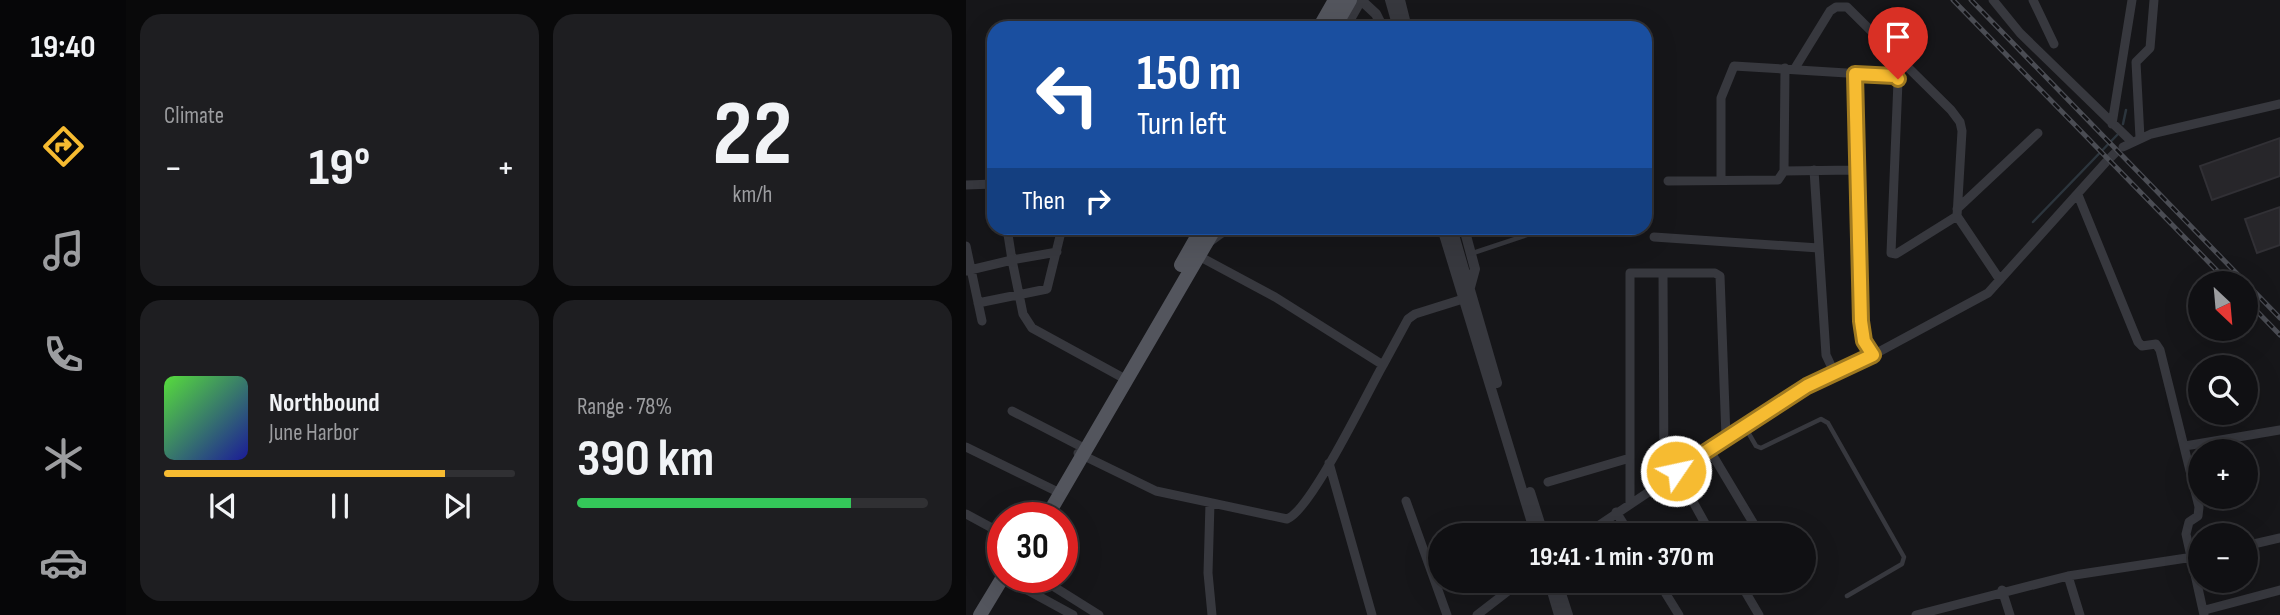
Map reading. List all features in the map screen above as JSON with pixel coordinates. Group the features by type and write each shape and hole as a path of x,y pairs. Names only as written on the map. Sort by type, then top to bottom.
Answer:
{"main road":[{"path":"1323,21 1335,0"},
{"path":"1338,21 1350,0"},
{"path":"1197,250 1200,235"},
{"path":"1048,502 1124,378 1197,250 1209,235"},
{"path":"1052,502 1056,491"},
{"path":"980,615 996,593"},
{"path":"989,615 1000,593"}],"street":[{"path":"1349,21 1361,0 1380,21"},
{"path":"1390,0 1396,21"},
{"path":"1400,0 1405,21"},
{"path":"1993,0 2020,33 2132,142"},
{"path":"2033,0 2054,44"},
{"path":"2112,124 2132,0"},
{"path":"2132,142 2136,62 2150,48 2154,0"},
{"path":"1795,68 1830,11 1841,3 1956,115 1962,131 1957,212 2000,280"},
{"path":"1721,179 1721,98 1732,68 1741,64 1895,76 1898,79 1891,253 1896,254 1957,212 2038,133"},
{"path":"1668,181 1778,180 1784,171 1785,68"},
{"path":"1855,74 1855,170 1862,331 1873,355"},
{"path":"2132,142 2280,104"},
{"path":"1601,523 1744,426 1834,372 1972,304 2000,280 2111,158"},
{"path":"1814,170 1827,358 1834,372"},
{"path":"1784,171 1855,170"},
{"path":"966,185 987,184"},
{"path":"2078,195 2138,342 2142,346 2153,344 2159,347 2199,507 2198,516 2191,523"},
{"path":"1008,235 1023,314 1032,328 1124,378"},
{"path":"978,303 1047,289 1061,235"},
{"path":"1218,235 1197,250 1383,365"},
{"path":"1445,235 1467,291 1540,523"},
{"path":"1454,235 1532,523"},
{"path":"1012,411 1143,487 1287,519 1298,512 1329,463 1408,319 1467,291 1475,268 1467,235"},
{"path":"1654,237 1819,248"},
{"path":"966,246 969,271 982,321"},
{"path":"969,271 1057,252"},
{"path":"1630,503 1628,276 1632,272 1715,273 1722,279 1726,438"},
{"path":"1663,273 1664,479"},
{"path":"2185,446 2280,430"},
{"path":"966,447 1056,491"},
{"path":"1709,449 1753,523"},
{"path":"1548,482 1630,458"},
{"path":"1329,463 1372,615"},
{"path":"1676,471 1705,523"},
{"path":"1406,501 1447,615"},
{"path":"1210,503 1208,573 1212,615"},
{"path":"1616,512 1623,523"},
{"path":"966,514 987,525"},
{"path":"2258,542 2280,538"},
{"path":"1916,615 1939,612 2003,590 2068,576 2188,558"},
{"path":"2068,576 2080,615"},
{"path":"2003,590 2010,615"},
{"path":"2201,593 2204,612 2280,590"},
{"path":"1034,593 1073,615"},
{"path":"1064,593 1099,615"},
{"path":"1477,615 1505,593"},
{"path":"1553,593 1559,615"},
{"path":"1561,593 1568,615"},
{"path":"1665,593 1679,615"},
{"path":"1746,593 1759,615"}],"lane":[{"path":"1473,253 1527,235"},
{"path":"1744,426 1756,446 1761,447 1821,419 1828,423 1904,557 1902,564 1847,596"}],"building":[{"path":"2280,138 2280,176 2212,200 2200,166"},
{"path":"2280,207 2280,245 2257,253 2245,219"}],"waterway":[{"path":"2123,124 2126,110"},
{"path":"2033,222 2119,133"}],"railway":[{"path":"1953,0 2217,271"},
{"path":"1971,0 2280,318"},
{"path":"2258,312 2280,335"}],"route":[{"path":"1676,471 1807,386 1873,355 1864,341 1861,321 1855,170 1855,74 1895,76 1898,79"}]}
